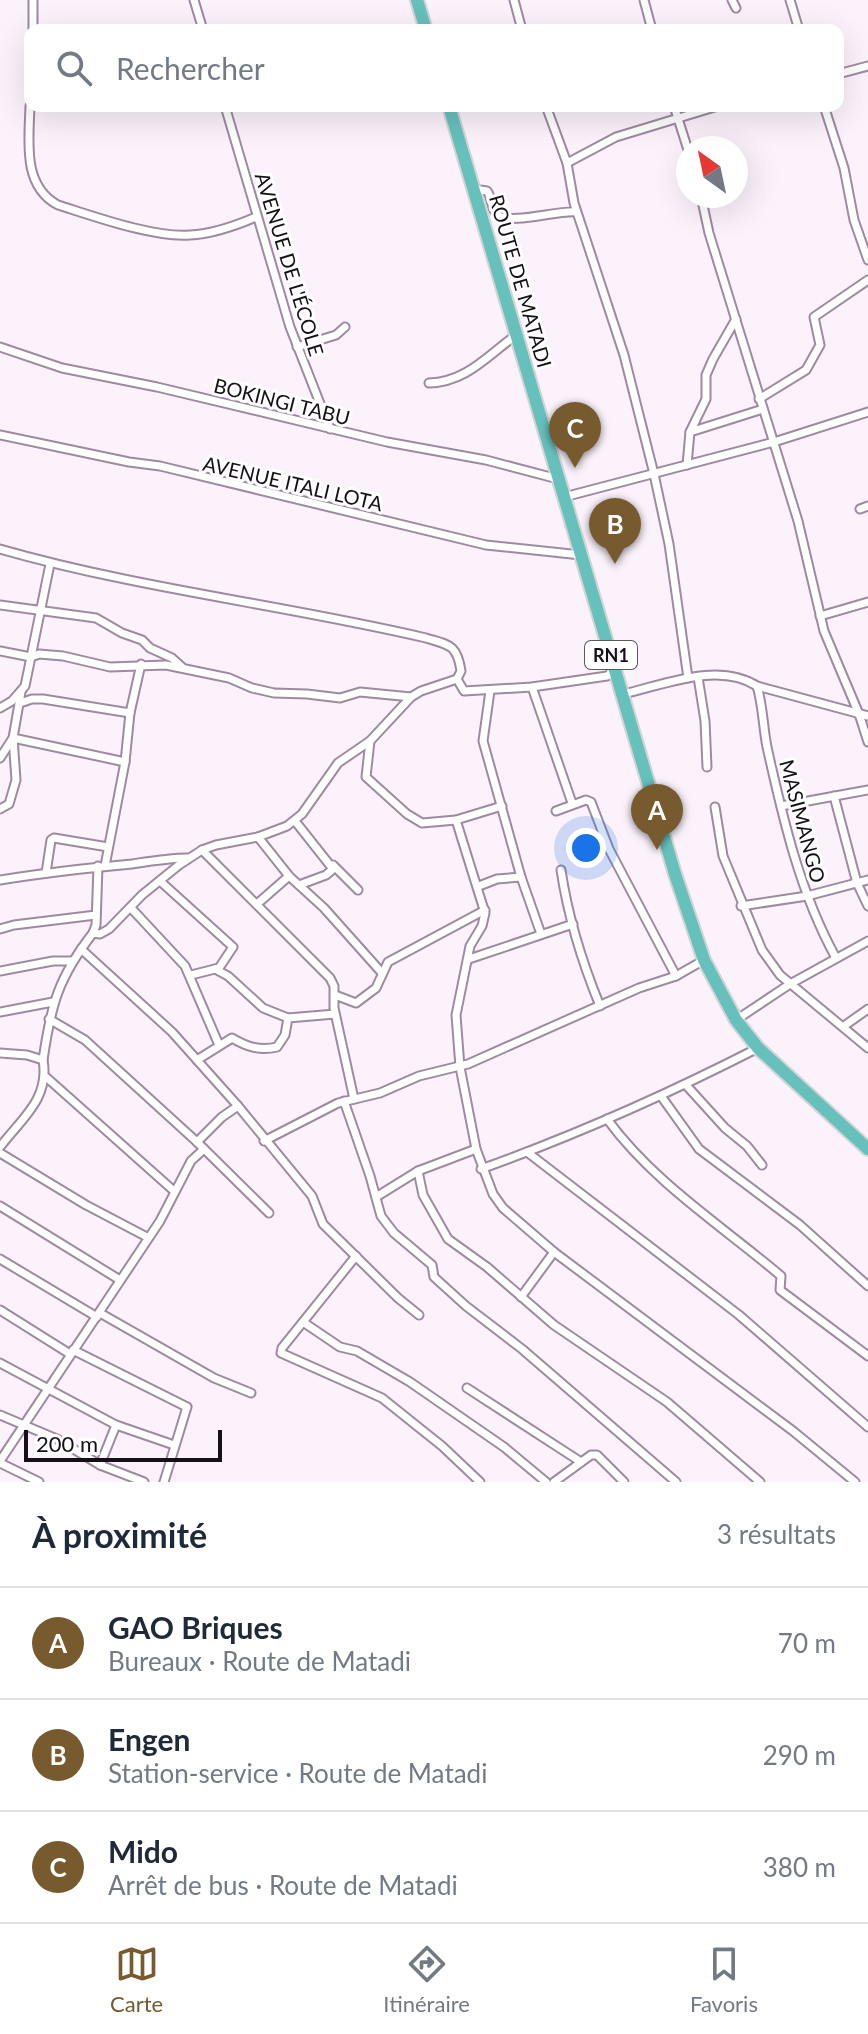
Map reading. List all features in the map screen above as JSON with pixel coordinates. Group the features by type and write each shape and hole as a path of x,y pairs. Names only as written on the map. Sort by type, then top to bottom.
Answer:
{"highway":[{"path":"417,0 424,24"},
{"name":"ROUTE DE MATADI","path":"451,112 675,874 704,960 736,1020 758,1048 868,1149"}],"street":[{"path":"33,0 33,24"},
{"path":"194,0 201,24"},
{"path":"514,0 520,24"},
{"path":"644,0 650,24"},
{"path":"790,0 797,24"},
{"path":"844,72 868,66"},
{"path":"30,112 30,163 34,182 44,198 103,218 180,235 212,232 256,217"},
{"name":"AVENUE DE L'ÉCOLE","path":"227,112 297,347 330,429"},
{"path":"548,112 567,163 576,212 624,355 654,474 669,544 688,678"},
{"path":"676,112 684,136"},
{"path":"567,163 616,137 696,112"},
{"path":"826,112 844,168 854,220 868,260"},
{"path":"473,189 487,191 494,211 501,216 515,218 576,212"},
{"path":"704,208 798,521 820,616 864,715 868,742"},
{"path":"759,399 806,370 820,345 814,317 868,280"},
{"path":"687,465 690,432 706,399 706,375 736,319"},
{"path":"297,347 336,335 345,327"},
{"path":"429,383 453,381 515,336"},
{"name":"BOKINGI TABU","path":"0,347 62,368 421,449 486,460 558,479"},
{"path":"308,424 320,407"},
{"path":"690,432 763,409"},
{"path":"564,497 774,442 868,412"},
{"name":"AVENUE ITALI LOTA","path":"0,435 160,466 486,545 581,555"},
{"path":"0,549 50,564 426,638 456,651 461,671 457,679 411,697 370,741 338,763 295,821 258,837 202,850 160,881 109,929 100,934 93,933"},
{"path":"0,708 25,686 50,564"},
{"path":"820,616 868,602"},
{"path":"0,605 96,618 142,640 184,668"},
{"path":"0,651 31,657 39,654 63,656 110,667 132,668 141,664 184,668 229,678 274,693 340,698 360,692 411,697"},
{"path":"141,664 130,713 125,762 102,866 93,933 61,981 53,1002 43,1060 46,1077 38,1099 0,1150 86,1205 147,1237"},
{"path":"457,679 464,691 490,691 607,676 615,670"},
{"path":"698,677 705,721 707,767"},
{"path":"623,694 688,678 744,678 757,686 864,715"},
{"name":"MASIMANGO","path":"757,686 781,806 807,896 836,958"},
{"path":"532,687 572,803"},
{"path":"490,691 483,741 521,877 541,934"},
{"path":"0,809 9,804 16,780 13,738 21,692"},
{"path":"20,703 43,699 130,713"},
{"path":"13,738 125,762"},
{"path":"0,758 13,738"},
{"path":"370,741 370,762 366,772 369,781 417,821 456,820 502,806"},
{"path":"781,806 868,790"},
{"path":"834,796 857,883 868,906"},
{"path":"556,811 572,803 591,802 609,849 676,976"},
{"path":"715,807 723,856 741,906 762,950 790,984 868,1048"},
{"path":"456,820 485,910 482,926 470,946 458,999 456,1015 460,1067 481,1169 493,1194 503,1208 554,1252 793,1431 854,1482"},
{"path":"295,821 358,890"},
{"path":"258,837 289,876 354,939 382,973"},
{"path":"46,873 52,838 108,847"},
{"path":"202,850 330,978 354,1099"},
{"path":"0,880 166,858 189,858"},
{"path":"299,885 329,873 333,865"},
{"path":"561,870 565,900 584,968 600,1006"},
{"path":"257,904 289,876"},
{"path":"479,886 497,879 521,877"},
{"path":"741,906 807,896 868,880"},
{"path":"160,881 233,947 223,964 191,975"},
{"path":"131,908 180,959 191,975 200,1004 219,1045"},
{"path":"335,995 356,1003 376,988 388,962 485,910"},
{"path":"0,929 16,924 96,915"},
{"path":"469,959 573,924"},
{"path":"736,1020 790,984 868,941"},
{"path":"81,949 162,1022 238,1106 312,1196 323,1224 419,1315"},
{"path":"264,1141 344,1101 380,1093 443,1069 460,1067 639,988 676,976 704,960"},
{"path":"0,971 53,961 73,961"},
{"path":"215,969 228,976 263,1008 288,1018 335,1014"},
{"path":"0,1012 53,1002"},
{"path":"844,1026 868,1009"},
{"path":"197,1060 232,1038 246,1046 277,1047 285,1035 288,1018"},
{"path":"49,1019 85,1040 197,1142 269,1213"},
{"path":"481,1169 661,1096 758,1048"},
{"path":"0,1053 43,1060"},
{"path":"46,1077 174,1191"},
{"path":"686,1085 762,1165"},
{"path":"661,1096 699,1149 800,1225 868,1286"},
{"path":"344,1101 381,1216 387,1225 432,1265 436,1279 466,1306 522,1349 676,1482"},
{"path":"197,1142 238,1106"},
{"path":"607,1119 636,1157 657,1176 779,1274 780,1290 868,1356"},
{"path":"39,1482 0,1462 21,1426 160,1221 191,1161 204,1149"},
{"path":"376,1197 418,1171 476,1149"},
{"path":"527,1152 739,1315 868,1427"},
{"path":"418,1171 423,1195 448,1239 567,1335 667,1402 760,1482"},
{"path":"0,1206 120,1280"},
{"path":"521,1297 554,1252"},
{"path":"356,1256 281,1353 382,1398 442,1446 480,1482"},
{"path":"0,1259 214,1378 251,1393"},
{"path":"0,1310 71,1352 184,1404 187,1411 164,1482"},
{"path":"303,1322 340,1347 357,1351 410,1382 504,1447 546,1482"},
{"path":"0,1363 116,1425 174,1445"},
{"path":"467,1388 581,1462"},
{"path":"0,1415 57,1439 100,1465 144,1482"},
{"path":"100,1465 116,1425"},
{"path":"554,1482 591,1455 597,1455 624,1482"}],"place":[{"name":"Mido","path":"575,468"},
{"name":"Engen","path":"615,564"},
{"name":"GAO Briques","path":"657,850"}]}
